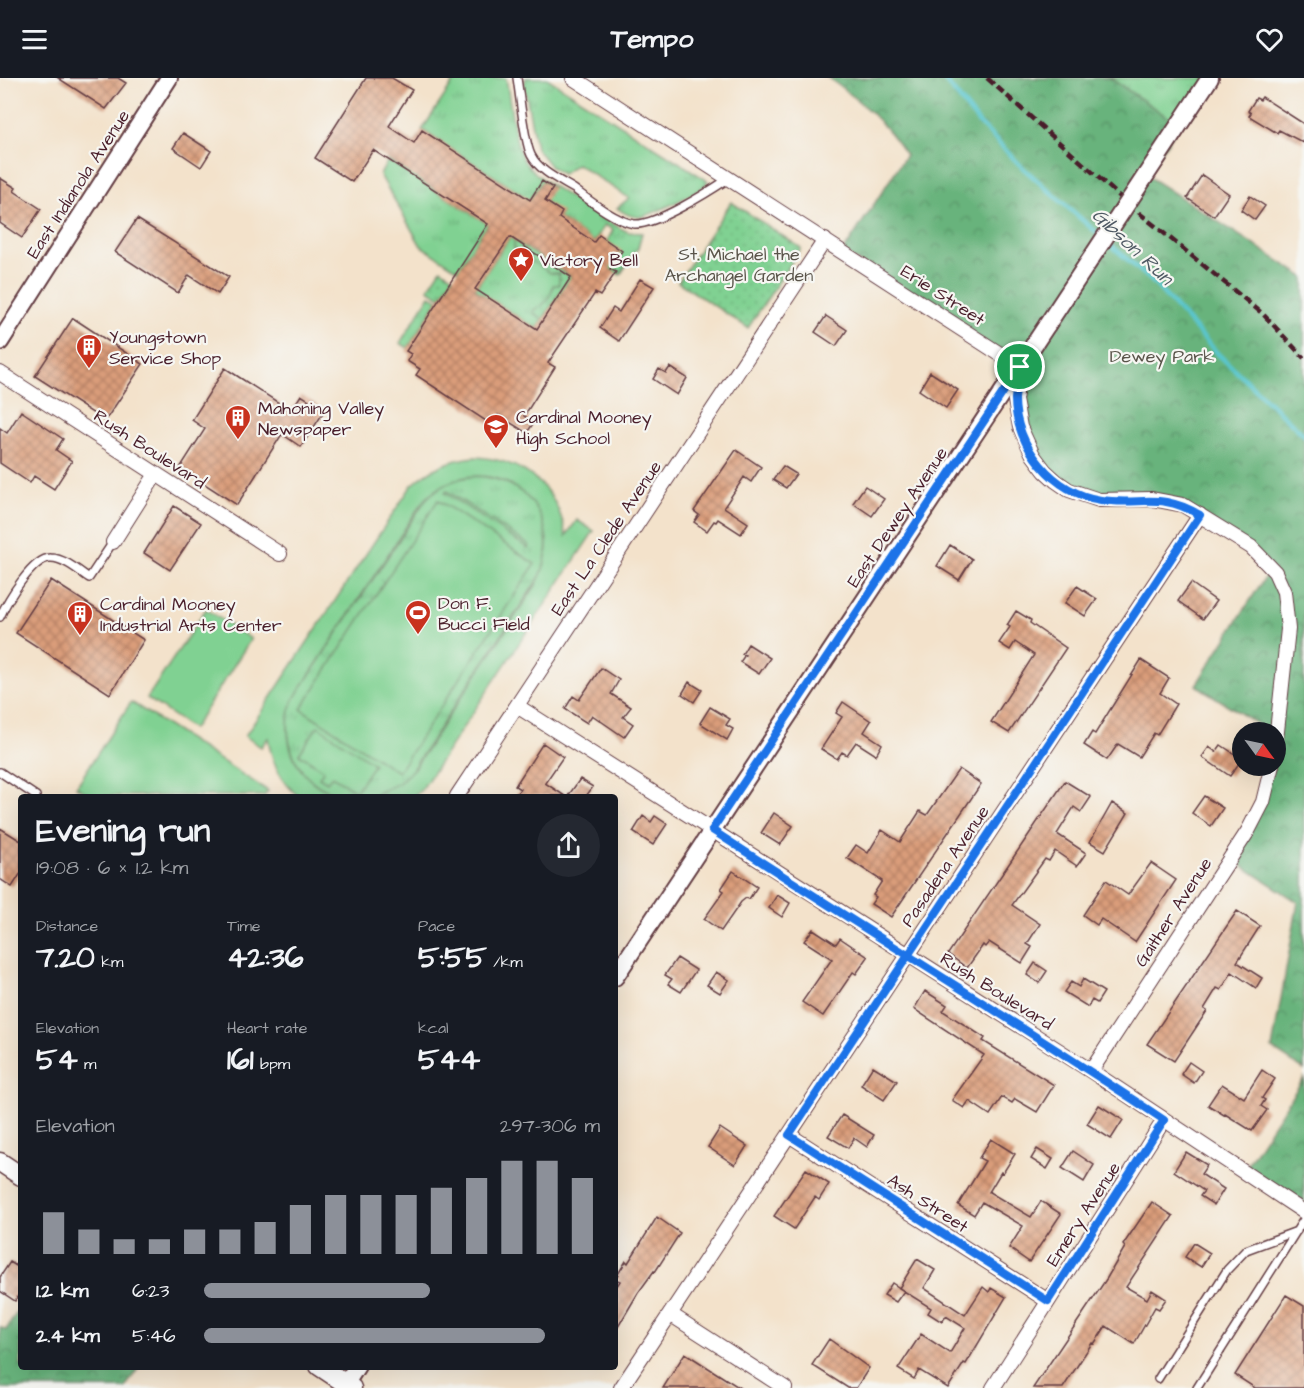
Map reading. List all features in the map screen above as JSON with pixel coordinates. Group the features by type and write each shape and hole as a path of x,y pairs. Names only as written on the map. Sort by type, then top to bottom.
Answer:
{"main road":[{"path":"0,1162 18,1174"},
{"path":"324,1370 347,1387"}],"street":[{"name":"East Indianola Avenue","path":"0,342 169,78"},
{"name":"Erie Street","path":"573,78 1020,367"},
{"name":"East Dewey Avenue","path":"618,972 1210,78"},
{"name":"East La Clede Avenue","path":"458,794 825,240"},
{"path":"1020,367 1015,400 1020,427 1033,455 1056,481 1069,490 1099,500 1164,500 1183,505 1251,547 1275,572 1284,592 1288,629 1278,722"},
{"name":"Rush Boulevard","path":"0,373 280,554"},
{"path":"113,542 156,474"},
{"name":"Pasadena Avenue","path":"621,1388 1200,515"},
{"name":"Rush Boulevard","path":"517,706 1090,1071 1304,1212"},
{"name":"Gaither Avenue","path":"1090,1071 1248,831 1263,802 1269,776"},
{"name":"Emery Avenue","path":"993,1388 1164,1120"},
{"name":"Ash Street","path":"789,1135 1048,1301"},
{"path":"670,1314 785,1388"},
{"path":"347,1387 355,1370"}],"lane":[{"path":"517,78 529,149 535,160 551,175 617,218 633,224 653,220 705,195 729,179"},
{"path":"0,617 30,570 42,560 56,559 89,578 113,542"},
{"path":"0,772 33,794"},
{"path":"1197,1388 1304,1219"},
{"path":"1158,1379 1227,1270 1246,1250 1296,1231"}],"green space":[{"path":"456,78 506,78 517,142 523,159 529,167 552,186 620,228 628,232 642,233 638,248 620,275 610,269 607,241 613,230 605,225 594,242 559,218 545,201 552,188 542,181 528,202 523,195 422,130"},
{"path":"526,78 547,78 708,181 694,193 653,213 639,217 625,213 617,208 629,198 577,164 562,174 551,167 536,148 524,84"},
{"name":"Dewey Park","path":"828,78 1110,78 1179,125 1146,175 1304,277 1304,1070 1272,1049 1298,902 1230,858 1270,776 1286,776 1286,722 1254,722 1196,685 1271,568 1183,505 1115,501 1056,481 1020,427 1020,367 843,252 906,155 890,133 850,94"},
{"path":"1110,78 1210,78 1179,125"},
{"path":"388,160 488,224 458,270 421,246 380,175"},
{"name":"St. Michael the Archangel Garden","path":"731,202 801,248 748,328 678,282"},
{"path":"510,237 571,277 537,329 475,289"},
{"path":"514,240 571,277 543,319 533,313 547,300 553,285 559,285 559,274 550,273 514,249"},
{"path":"441,269 453,277 441,297 428,289"},
{"path":"430,295 438,300 408,348 400,343"},
{"path":"474,457 492,459 523,470 546,490 555,503 566,536 577,520 594,531 422,789 416,794 375,794 399,783 415,767 536,585 546,555 545,528 534,505 516,488 493,478 468,477 442,486 419,507 293,700 288,732 290,747 296,761 315,783 339,794 296,794 278,770 268,738 261,747 245,736 412,485 426,474 456,460"},
{"path":"475,476 511,485 525,495 535,507 543,522 546,538 546,556 541,575 408,776 391,789 380,794 332,793 316,784 303,772 294,757 289,739 289,720 293,700 426,499 448,483"},
{"path":"447,491 529,545 528,548 445,493"},
{"name":"Don F. Bucci Field","path":"438,500 535,564 398,772 301,709"},
{"path":"206,609 251,639 193,729 147,698"},
{"path":"131,702 268,791 266,794 88,794 76,787"},
{"path":"318,726 374,764 356,791 332,776 327,782 319,777 324,770 299,754"},
{"path":"1304,1078 1304,1212 1243,1171"},
{"path":"18,1311 18,1370 137,1370 125,1388 0,1388 0,1327 6,1330"}],"building":[{"path":"58,78 118,78 126,83 106,109"},
{"name":"Cardinal Mooney High School","path":"366,78 392,78 412,90 389,126 414,143 422,130 530,200 542,181 553,188 545,201 562,212 559,218 594,242 599,235 622,251 610,269 616,272 600,296 595,293 548,363 555,367 524,416 534,422 527,433 498,415 492,425 416,375 420,369 407,361 411,354 406,351 488,224 373,150 352,182 315,158","holes":["510,237 571,277 537,329 475,289"]},
{"path":"1262,97 1304,124 1304,143 1279,130 1277,133 1249,116 1251,113 1248,111 1256,98 1260,100"},
{"path":"183,133 211,151 201,167 173,148"},
{"path":"1202,175 1229,194 1214,216 1187,198"},
{"path":"0,178 16,188 14,191 41,209 22,238 0,223"},
{"path":"1250,196 1265,206 1255,220 1241,210"},
{"path":"137,219 229,277 218,294 189,275 178,293 115,252"},
{"path":"640,279 654,287 619,341 600,328 613,308 619,312"},
{"path":"826,316 847,330 836,346 815,332"},
{"name":"Youngstown Service Shop","path":"73,318 143,364 105,421 35,376"},
{"path":"670,367 687,378 677,395 653,379 659,369 666,373"},
{"name":"Mahoning Valley Newspaper","path":"225,368 291,411 301,395 325,410 301,447 282,434 237,505 180,468 205,429 192,420"},
{"path":"930,372 958,390 946,408 919,390"},
{"path":"21,411 63,439 56,450 72,461 54,489 34,476 30,483 0,463 0,428 7,433"},
{"path":"736,450 761,467 751,482 744,477 724,507 748,523 741,534 718,519 707,531 694,522 699,515 694,511"},
{"path":"783,466 796,474 786,488 773,480"},
{"path":"865,486 884,499 872,516 853,503"},
{"path":"174,506 201,523 170,570 144,553"},
{"path":"950,545 972,559 959,580 937,566"},
{"name":"Cardinal Mooney Industrial Arts Center","path":"51,580 144,640 110,694 16,633"},
{"path":"1191,583 1216,601 1203,619 1178,601"},
{"path":"1077,586 1097,599 1085,616 1065,603"},
{"path":"1016,611 1066,648 1009,733 991,722 1034,655 1015,642 1010,650 999,643 1010,627 1007,625"},
{"path":"748,644 770,658 759,674 740,662"},
{"path":"1141,660 1169,678 1160,693 1176,704 1157,735 1154,733 1139,757 1118,744 1107,760 1084,745 1092,732 1095,734"},
{"path":"601,668 619,680 611,694 631,707 623,717 633,724 624,737 592,715 587,723 565,709 573,696 579,700"},
{"path":"689,682 702,690 694,702 682,694"},
{"path":"843,702 871,721 864,732 882,744 876,755 856,742 847,755 842,752 837,759 821,749 842,717 836,713"},
{"path":"710,707 730,719 726,725 733,729 727,740 700,723"},
{"path":"543,743 563,757 545,783 562,794 516,794 520,789 515,786"},
{"path":"1221,745 1232,752 1230,776 1202,757 1209,747 1216,752"},
{"path":"959,769 981,784 891,917 871,904 876,897 873,895 882,881 847,858 856,845 868,853 882,830 900,842 920,811 927,815"},
{"path":"580,779 593,787 588,794 569,794"},
{"path":"1065,781 1091,797 1081,812 1074,807 1057,834 1086,853 1077,866 1055,851 1049,861 1045,859 1012,905 1040,924 1027,944 1032,947 1022,963 989,942 985,947 983,945 967,968 948,954"},
{"path":"1204,796 1223,808 1211,826 1192,813"},
{"path":"1112,803 1128,813 1105,851 1090,842"},
{"path":"774,813 793,826 780,845 761,833"},
{"path":"643,816 651,822 655,816 667,824 653,845 633,832"},
{"path":"0,828 18,839 18,878 12,887 0,879"},
{"path":"1151,863 1176,880 1135,942 1101,919 1097,925 1083,915 1106,880 1128,895"},
{"path":"733,871 757,887 749,899 746,898 741,902 721,931 704,919 724,891 721,889"},
{"path":"777,895 790,903 782,917 769,908"},
{"path":"1237,911 1260,926 1237,962 1262,978 1256,988 1232,972 1221,990 1217,988 1204,1009 1207,1011 1174,1061 1147,1044"},
{"path":"813,929 836,944 840,938 868,957 856,974 853,972 823,1016 802,1002 832,959 804,941"},
{"path":"677,958 696,970 681,992 668,984 672,979 665,975"},
{"path":"1035,963 1047,971 1039,983 1027,975"},
{"path":"716,972 729,980 720,993 707,985"},
{"path":"1083,979 1104,992 1097,1003 1092,1000 1088,1007 1064,992 1071,982 1079,987"},
{"path":"925,991 947,1005 943,1011 985,1038 983,1041 1054,1085 1037,1112 1015,1099 1012,1103 1002,1097 990,1115 969,1101 964,1108 952,1100 984,1055 914,1009"},
{"path":"1189,1062 1202,1071 1194,1083 1181,1074"},
{"path":"873,1066 897,1081 884,1100 861,1085"},
{"path":"1262,1070 1275,1079 1262,1098 1265,1100 1261,1106 1267,1110 1252,1131 1208,1105 1222,1084 1244,1098"},
{"path":"1099,1105 1123,1120 1111,1139 1087,1124"},
{"path":"842,1115 874,1135 867,1147 854,1138 848,1148 828,1136"},
{"path":"720,1128 747,1146 735,1165 708,1147"},
{"path":"991,1139 1015,1154 989,1192 1031,1217 1041,1201 1061,1214 1029,1262 1009,1248 1023,1226 982,1202 974,1215 958,1205 985,1161 979,1158"},
{"path":"1037,1149 1053,1159 1047,1169 1031,1159"},
{"path":"1073,1151 1094,1165 1084,1182 1062,1168"},
{"path":"1186,1152 1207,1165 1201,1174 1224,1189 1214,1205 1200,1196 1204,1191 1174,1171"},
{"path":"806,1169 829,1184 819,1200 815,1197 794,1229 774,1216"},
{"path":"1152,1202 1173,1216 1126,1287 1147,1299 1152,1290 1166,1299 1159,1309 1155,1307 1134,1344 1106,1326 1094,1344 1092,1343 1063,1388 1033,1388 1107,1278 1125,1247 1123,1245"},
{"path":"657,1217 680,1233 655,1272 638,1293 618,1327 618,1284 620,1281 618,1274 626,1261 628,1263"},
{"path":"1194,1243 1210,1253 1201,1267 1185,1257"},
{"path":"917,1259 935,1270 924,1288 965,1315 983,1287 989,1292 991,1288 1006,1297 966,1364 964,1363 948,1388 919,1370 914,1379 898,1369 921,1334 950,1353 965,1328 946,1316 942,1322 928,1313 931,1308 899,1288"},
{"path":"10,1262 18,1267 18,1296 15,1301 0,1291 0,1277"},
{"path":"892,1283 904,1291 896,1302 884,1295"},
{"path":"1286,1295 1304,1306 1304,1388 1255,1388 1235,1375"},
{"path":"829,1339 869,1368 856,1388 848,1388 812,1365"},
{"path":"685,1353 740,1388 663,1388"}],"waterway":[{"name":"Gibson Run","path":"943,78 979,123 1023,168 1152,281 1219,355 1304,435"}],"railway":[{"path":"987,78 1127,203 1263,314 1304,358"}],"place":[{"name":"Victory Bell","path":"521,283"},
{"name":"Youngstown Service Shop","path":"89,370"},
{"name":"Mahoning Valley Newspaper","path":"238,441"},
{"name":"Cardinal Mooney High School","path":"496,450"},
{"name":"Don F. Bucci Field","path":"418,636"},
{"name":"Cardinal Mooney Industrial Arts Center","path":"80,637"}],"route":[{"path":"1020,367 712,830 907,956 1090,1071 1164,1120 1048,1301 789,1135 907,956 1200,515 1183,505 1164,500 1099,500 1069,490 1056,481 1033,455 1020,427 1015,400 1020,367"}]}
